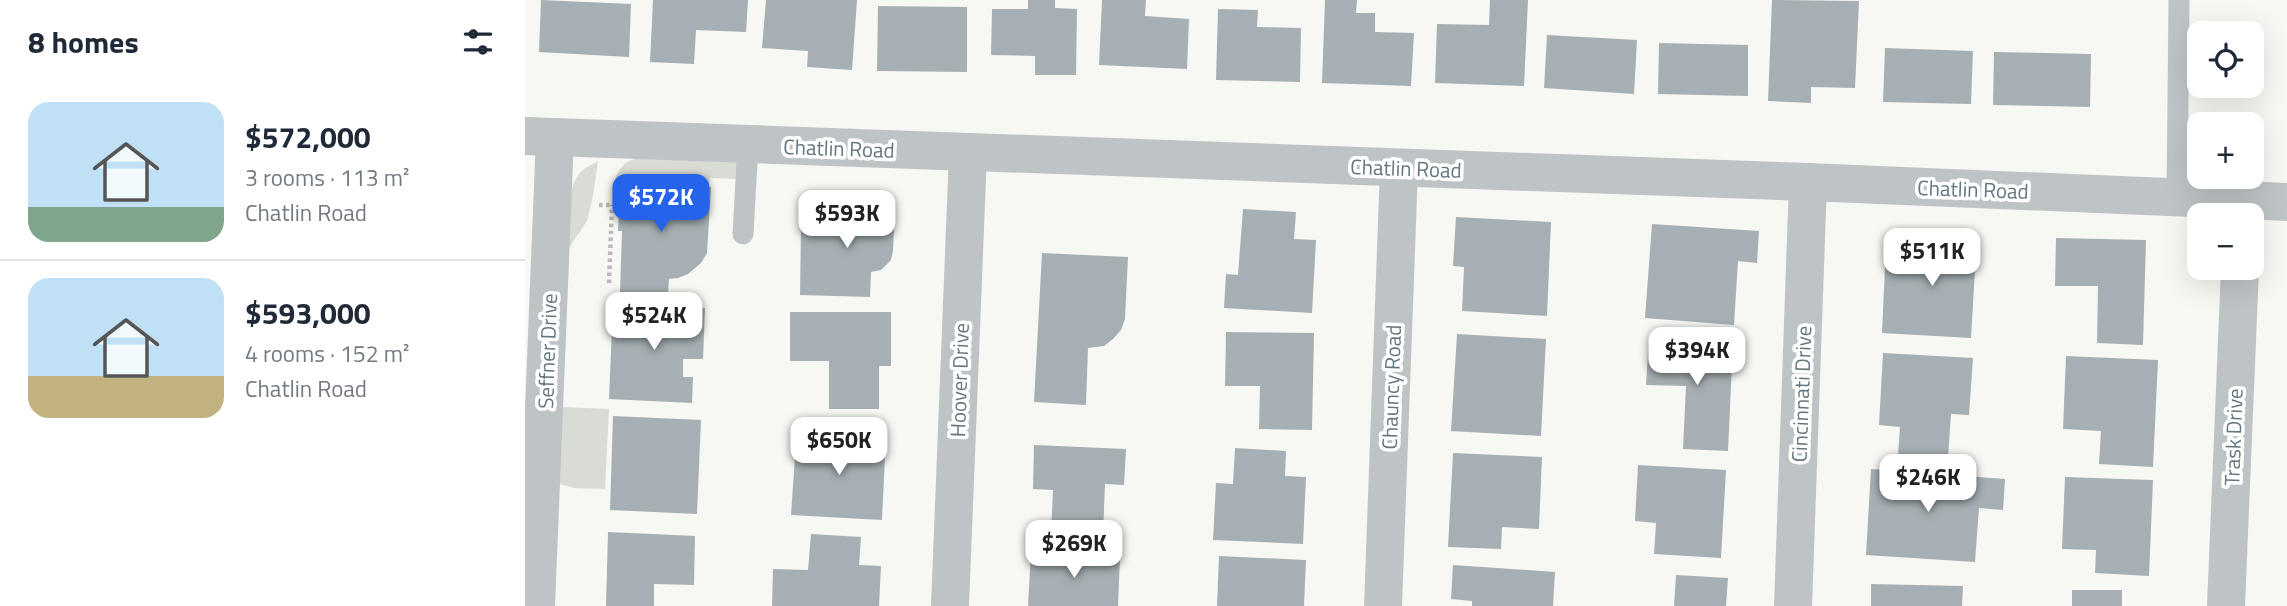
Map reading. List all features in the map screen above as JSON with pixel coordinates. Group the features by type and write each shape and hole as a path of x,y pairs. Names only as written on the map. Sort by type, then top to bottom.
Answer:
{"street":[{"name":"Chatlin Road","path":"540,137 1808,182 2177,198 2210,203"},
{"name":"Seffner Drive","path":"536,606 540,137"},
{"name":"Hoover Drive","path":"950,606 968,153"},
{"name":"Chauncy Road","path":"1383,606 1399,168"},
{"name":"Cincinnati Drive","path":"1793,606 1808,182"},
{"name":"Chatlin Road","path":"2264,205 2287,202"},
{"name":"Trask Drive","path":"2226,606 2239,280"}],"lane":[{"path":"2177,198 2179,0"},
{"path":"743,234 748,145"}],"path":[{"path":"599,205 624,205"},
{"path":"609,283 612,205"}],"shaded area":[{"path":"639,158 738,162 736,179 710,178 709,185 614,182 623,166"},
{"path":"598,161 587,221 569,248 572,190 579,174"},
{"path":"562,407 609,409 605,489 575,488 559,484"}],"building":[{"path":"541,0 631,4 629,57 539,52"},
{"path":"653,0 748,0 746,32 696,30 694,64 650,62"},
{"path":"766,0 857,0 852,70 807,67 808,51 762,48"},
{"path":"1028,0 1055,0 1055,8 1077,9 1076,75 1035,75 1035,56 991,55 992,9 1028,9"},
{"path":"1102,0 1146,0 1145,16 1189,19 1187,69 1099,65"},
{"path":"1325,0 1357,0 1356,13 1375,13 1375,32 1414,33 1411,86 1322,83"},
{"path":"1490,0 1528,0 1524,86 1435,83 1437,24 1489,25"},
{"path":"1772,0 1859,1 1855,88 1811,87 1811,103 1768,101"},
{"path":"878,6 967,7 967,72 877,71"},
{"path":"1218,9 1258,10 1257,27 1301,28 1300,82 1216,80"},
{"path":"1547,35 1637,40 1634,94 1544,88"},
{"path":"1659,43 1748,45 1748,96 1658,94"},
{"path":"1885,48 1973,51 1971,104 1883,102"},
{"path":"1994,52 2091,54 2090,107 1993,105"},
{"path":"620,183 711,187 707,253 701,263 688,274 669,279 668,294 620,292"},
{"path":"830,204 895,205 891,260 881,270 871,272 870,297 800,295 801,226 829,226"},
{"path":"1243,209 1296,212 1294,239 1316,240 1312,313 1224,308 1226,274 1238,275"},
{"path":"1456,217 1551,222 1547,316 1462,311 1464,267 1453,266"},
{"path":"1652,224 1759,231 1757,263 1738,261 1734,325 1645,318"},
{"path":"1908,233 1977,237 1971,338 1882,333 1885,267 1906,268"},
{"path":"2056,238 2146,240 2143,345 2097,343 2098,286 2055,286"},
{"path":"1042,253 1128,257 1125,319 1121,330 1113,339 1104,346 1088,348 1086,405 1034,402"},
{"path":"613,304 705,308 703,359 683,359 683,377 693,377 692,403 609,399"},
{"path":"790,312 891,312 891,366 879,366 879,409 829,409 829,361 790,361"},
{"path":"1226,332 1314,333 1312,430 1259,429 1260,386 1225,386"},
{"path":"1457,334 1546,339 1541,436 1451,431"},
{"path":"1649,339 1733,343 1728,451 1683,449 1686,386 1646,385"},
{"path":"1883,353 1973,358 1969,415 1951,414 1948,458 1898,455 1900,427 1879,425"},
{"path":"2066,356 2158,360 2153,467 2099,464 2101,431 2063,429"},
{"path":"613,416 701,420 697,514 610,510"},
{"path":"816,424 865,426 863,455 885,456 882,520 791,515 795,457 815,458"},
{"path":"1034,445 1126,449 1124,485 1105,484 1103,535 1051,533 1053,490 1033,489"},
{"path":"1235,448 1286,451 1285,476 1306,477 1303,544 1213,540 1216,483 1233,484"},
{"path":"1453,453 1542,457 1539,529 1502,527 1501,549 1448,547"},
{"path":"1638,465 1726,470 1721,558 1654,554 1656,523 1635,521"},
{"path":"1871,469 2005,479 2003,510 1979,508 1975,562 1866,555"},
{"path":"2065,477 2153,480 2149,576 2095,573 2096,550 2062,549"},
{"path":"608,532 695,536 694,585 654,584 654,606 606,606"},
{"path":"811,534 861,537 859,565 881,566 879,606 772,606 773,569 808,570"},
{"path":"1031,551 1120,556 1118,606 1028,606"},
{"path":"1219,556 1306,560 1304,606 1217,606"},
{"path":"1453,565 1555,572 1553,606 1472,606 1472,601 1451,599"},
{"path":"1676,575 1728,578 1726,606 1674,606"},
{"path":"1871,584 1963,586 1962,606 1871,606"},
{"path":"2072,590 2122,590 2122,606 2072,606"}]}
